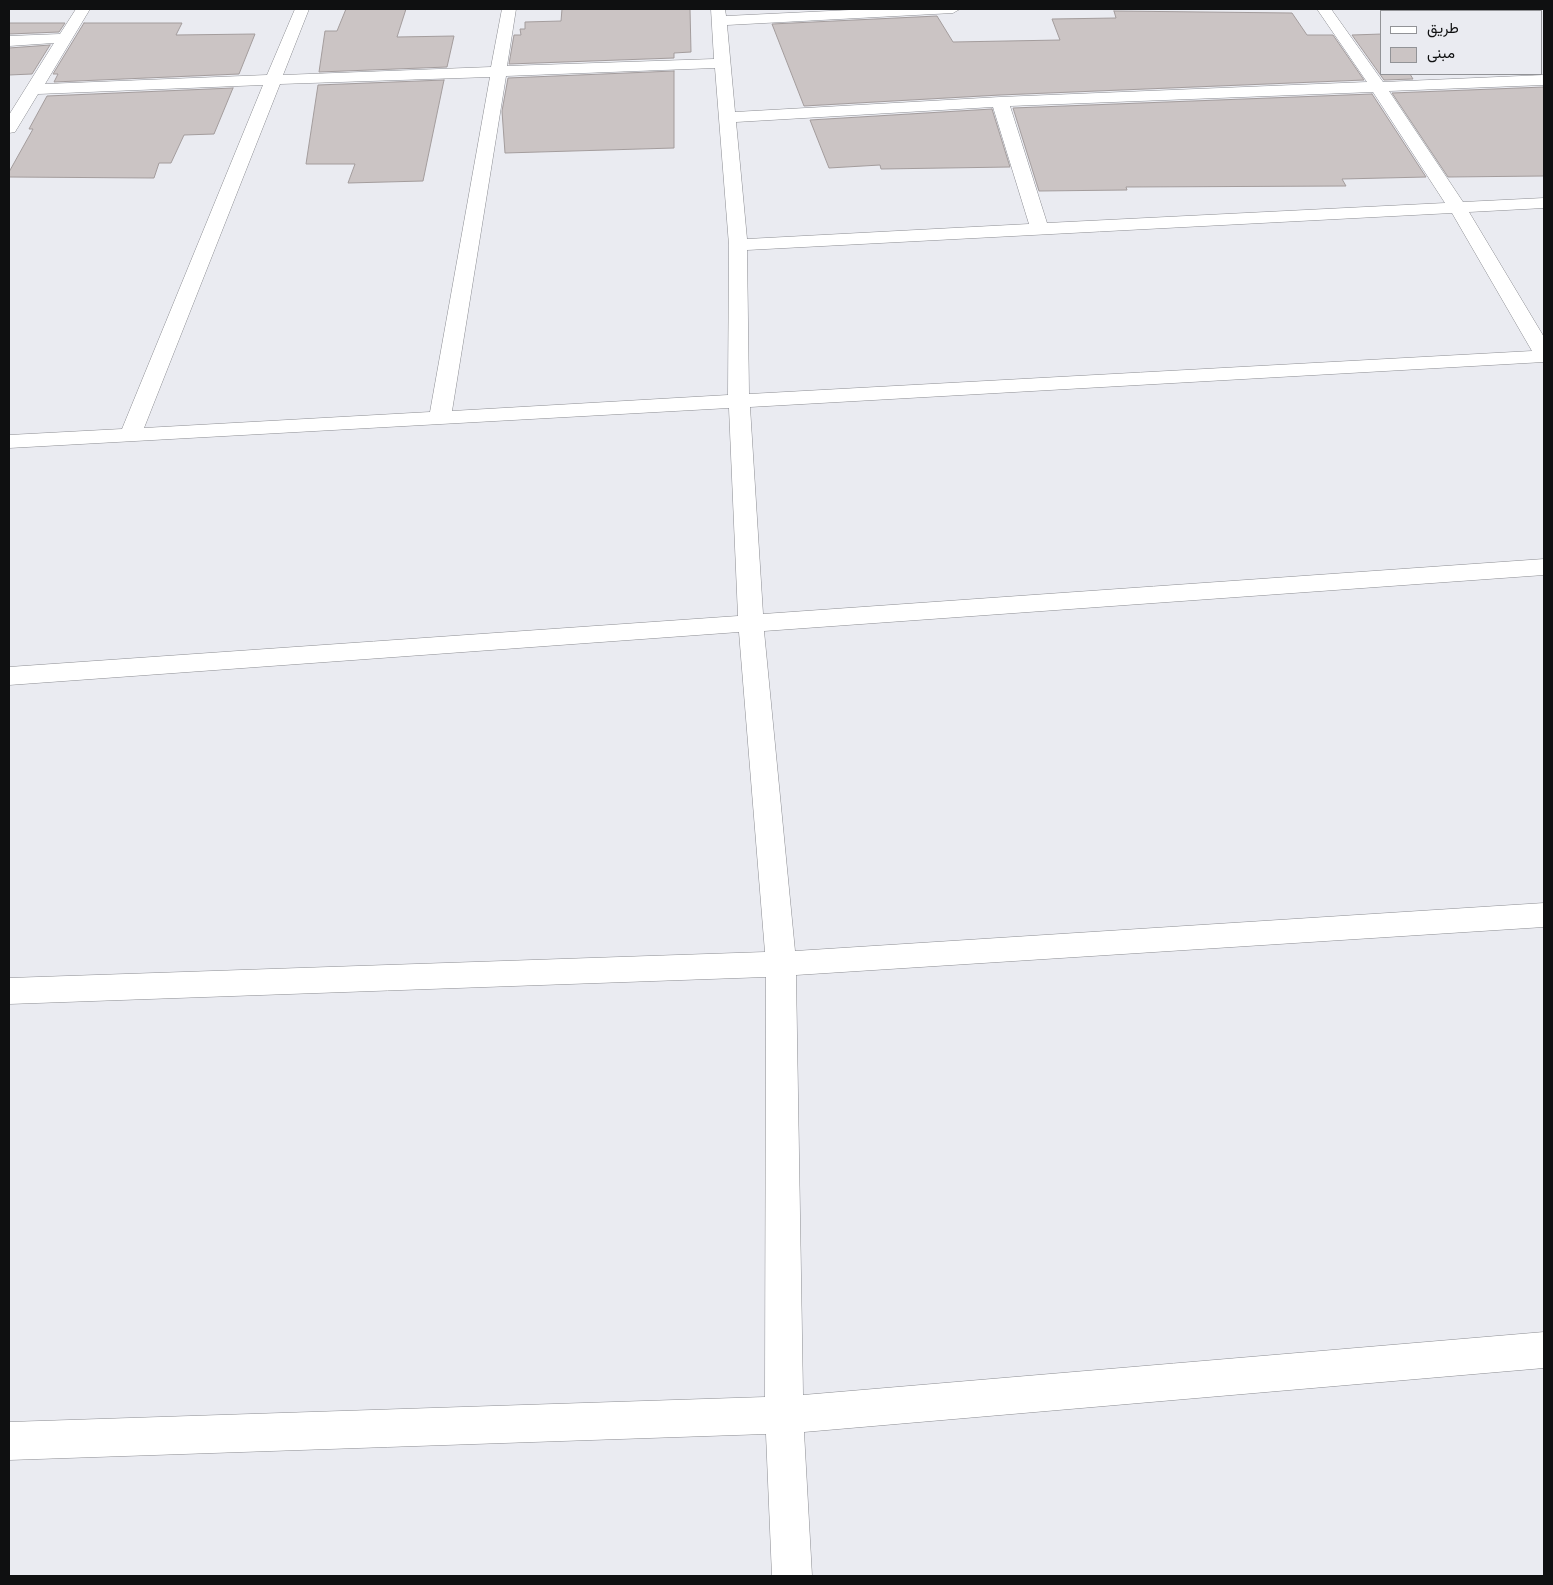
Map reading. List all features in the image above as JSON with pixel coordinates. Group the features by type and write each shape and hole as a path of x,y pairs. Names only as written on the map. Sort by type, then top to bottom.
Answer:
{"street":[{"path":"9,128 83,9"},
{"path":"130,436 302,9"},
{"path":"440,417 509,9"},
{"path":"792,1576 784,1415 780,964 751,623 739,401 738,245 719,15 953,9"},
{"path":"9,442 1544,355 1457,207 1379,88 1324,9"},
{"path":"9,40 64,38"},
{"path":"33,89 724,63"},
{"path":"728,117 1000,102 1544,80"},
{"path":"1000,102 1040,231"},
{"path":"738,245 1040,231 1544,203"},
{"path":"9,676 1544,567"},
{"path":"9,991 780,964 1544,915"},
{"path":"9,1441 784,1415 1544,1350"}],"building":[{"path":"346,9 406,9 397,37 454,36 447,67 319,72 325,31 337,31"},
{"path":"562,9 690,9 691,52 674,53 674,58 509,64 514,35 521,35 520,29 525,29 525,22 561,21"},
{"path":"1114,11 1292,13 1307,35 1333,35 1364,80 1000,95 804,106 772,24 937,16 953,42 1060,40 1052,19 1116,18"},
{"path":"9,23 65,23 59,32 9,34"},
{"path":"84,23 182,23 176,35 255,34 239,74 54,82 58,74 53,74"},
{"path":"1380,34 1380,74 1352,35"},
{"path":"50,45 32,74 9,75 9,48"},
{"path":"674,71 674,148 505,153 502,111 508,78"},
{"path":"1380,75 1411,75 1413,79 1384,80"},
{"path":"444,80 423,181 348,183 355,164 306,164 318,85"},
{"path":"1544,87 1544,176 1448,177 1392,93"},
{"path":"233,88 214,134 184,135 171,163 159,163 154,178 9,177 9,172 33,129 29,129 47,96"},
{"path":"1372,94 1426,177 1342,179 1346,186 1126,187 1127,190 1039,191 1013,108"},
{"path":"992,109 1010,167 881,169 880,165 829,168 810,120"}]}
